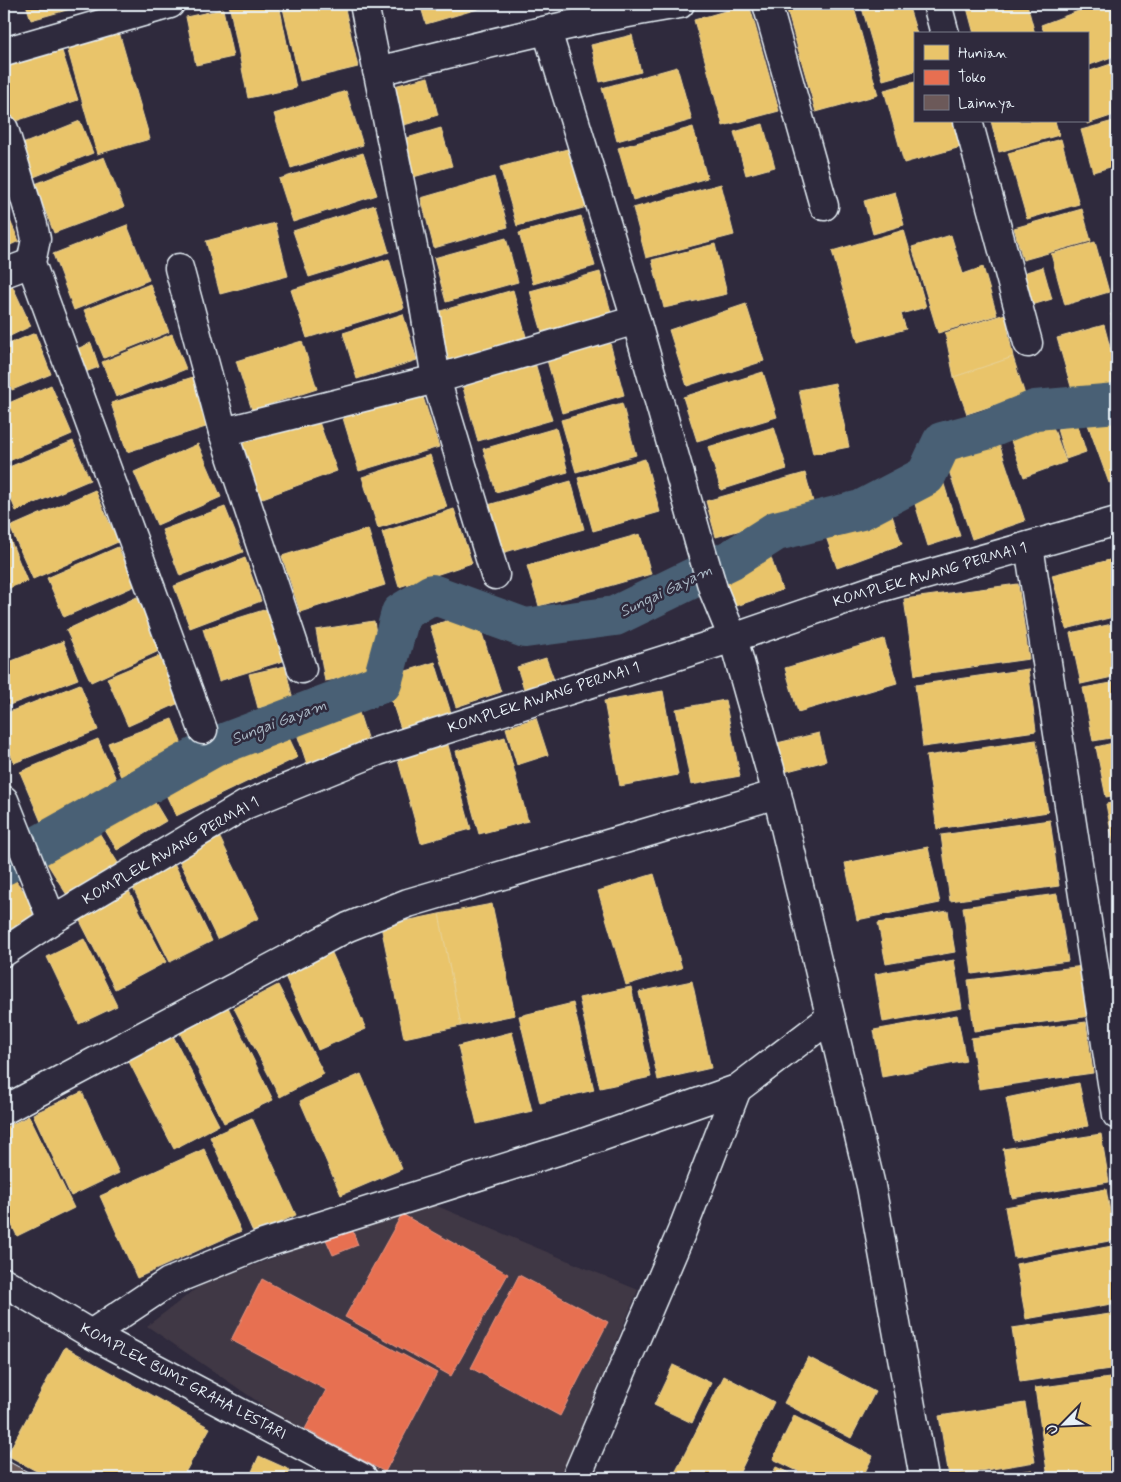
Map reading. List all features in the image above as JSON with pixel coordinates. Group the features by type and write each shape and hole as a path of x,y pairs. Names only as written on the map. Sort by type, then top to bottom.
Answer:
{"street":[{"path":"4,52 170,4"},
{"path":"364,4 420,287 436,379 495,575"},
{"path":"377,71 638,7 680,4"},
{"path":"766,4 824,206"},
{"path":"937,4 944,32"},
{"path":"547,30 636,320 701,549 714,592 732,638 777,794 871,1186 924,1478"},
{"path":"968,122 1028,343"},
{"path":"4,129 36,239 31,263 204,730"},
{"path":"4,274 31,263"},
{"path":"179,268 223,432 302,669"},
{"path":"223,432 436,379 636,320"},
{"name":"KOMPLEK AWANG PERMAI 1","path":"4,952 52,920 245,805 378,750 732,638 879,588 1117,521"},
{"path":"1029,546 1117,1115"},
{"path":"4,1110 348,927 408,902 777,794"},
{"path":"4,800 52,920"},
{"path":"91,1334 169,1282 263,1244 583,1143 737,1089 830,1018"},
{"path":"576,1478 682,1230 737,1089"},
{"name":"KOMPLEK BUMI GRAHA LESTARI","path":"4,1282 91,1334 363,1478"}],"shaded area":[{"path":"425,1201 638,1290 560,1478 383,1478 343,1460 147,1326 201,1285"}],"building: Hunian":[{"path":"26,4 72,4 74,8 31,20"},
{"path":"229,4 279,4 296,88 248,98"},
{"path":"282,4 344,4 358,67 300,81"},
{"path":"420,4 495,4 426,24"},
{"path":"749,4 779,111 723,126 694,20"},
{"path":"810,4 853,4 878,95 816,112 787,10"},
{"path":"879,4 908,4 916,32 914,32 914,71 883,80 862,8"},
{"path":"966,4 1027,4 1034,32 973,32"},
{"path":"1097,4 1117,4 1117,55 1088,66 1088,32 1044,32 1041,25"},
{"path":"223,9 233,57 196,65 186,17"},
{"path":"119,32 150,139 97,154 67,47"},
{"path":"632,35 641,72 600,82 591,45"},
{"path":"59,42 78,100 13,122 4,93 4,60"},
{"path":"1117,62 1117,114 1087,124 1088,122 1088,72"},
{"path":"677,67 692,120 617,141 602,88"},
{"path":"428,77 438,115 394,128 383,89"},
{"path":"914,82 914,122 962,122 968,145 904,163 884,90"},
{"path":"346,91 363,145 291,168 274,114"},
{"path":"1117,120 1117,165 1093,172 1081,130"},
{"path":"80,121 93,153 34,177 20,145"},
{"path":"991,122 1055,122 1059,135 999,152"},
{"path":"763,124 775,167 746,175 734,132"},
{"path":"693,127 707,178 633,200 618,148"},
{"path":"441,128 452,166 410,178 400,140"},
{"path":"1061,139 1079,204 1027,219 1008,153"},
{"path":"571,148 587,207 517,226 500,167"},
{"path":"363,153 377,195 293,222 279,179"},
{"path":"104,157 124,207 54,233 35,184"},
{"path":"494,177 508,227 434,248 421,198"},
{"path":"721,184 734,235 646,258 633,208"},
{"path":"895,192 904,225 873,234 864,201"},
{"path":"375,205 389,252 309,277 293,231"},
{"path":"4,207 19,241 4,248"},
{"path":"1082,209 1091,241 1023,260 1014,228"},
{"path":"581,216 595,266 533,284 519,233"},
{"path":"275,223 288,276 220,294 206,241"},
{"path":"127,225 149,280 74,310 53,254"},
{"path":"904,230 926,307 901,314 906,329 858,342 832,251"},
{"path":"951,235 963,274 983,267 997,315 938,333 912,247"},
{"path":"506,238 518,282 446,302 434,258"},
{"path":"1095,242 1109,292 1065,305 1051,254"},
{"path":"715,244 727,294 664,308 652,260"},
{"path":"389,259 404,308 307,338 291,290"},
{"path":"1043,267 1052,299 1032,305 1023,273"},
{"path":"600,272 611,312 542,332 530,291"},
{"path":"150,284 169,332 104,358 84,310"},
{"path":"12,285 31,326 4,339 4,289"},
{"path":"513,290 527,340 444,364 430,314"},
{"path":"746,304 764,361 687,386 669,330"},
{"path":"1117,313 1117,337 1111,314"},
{"path":"403,314 417,360 357,379 343,333"},
{"path":"1005,314 1013,357 954,377 945,333"},
{"path":"1104,325 1117,373 1117,386 1074,397 1057,338"},
{"path":"35,333 51,374 12,390 4,368 4,346"},
{"path":"172,334 186,369 116,397 102,362"},
{"path":"302,341 317,389 252,410 236,361"},
{"path":"91,343 99,367 80,374 72,351"},
{"path":"610,343 624,395 562,413 547,360"},
{"path":"1013,357 1025,395 967,414 954,377"},
{"path":"535,363 552,420 478,441 462,384"},
{"path":"763,372 777,417 697,441 683,397"},
{"path":"193,377 209,426 127,452 111,403"},
{"path":"835,383 849,447 813,454 799,390"},
{"path":"51,385 72,434 9,461 4,449 4,405"},
{"path":"422,394 439,447 359,471 343,418"},
{"path":"622,403 636,455 576,472 561,420"},
{"path":"1117,409 1117,480 1109,483 1086,419"},
{"path":"316,414 337,471 260,499 240,442"},
{"path":"1077,423 1086,452 1066,459 1057,429"},
{"path":"1052,424 1066,462 1024,477 1010,438"},
{"path":"774,427 787,469 721,490 708,447"},
{"path":"556,428 568,472 496,492 483,449"},
{"path":"994,429 1025,521 972,539 941,447"},
{"path":"73,441 90,480 16,511 4,482 4,469"},
{"path":"198,444 221,497 157,525 134,472"},
{"path":"430,455 447,507 378,528 362,477"},
{"path":"645,459 660,512 593,531 578,478"},
{"path":"805,473 815,509 716,537 706,501"},
{"path":"571,481 584,529 502,553 488,505"},
{"path":"943,481 960,536 928,546 911,491"},
{"path":"95,490 118,542 33,579 10,527"},
{"path":"225,507 243,552 180,576 162,530"},
{"path":"889,507 902,544 837,568 824,531"},
{"path":"454,509 472,563 399,587 382,532"},
{"path":"4,529 6,529 27,581 4,590"},
{"path":"368,529 385,585 300,612 282,556"},
{"path":"640,534 651,574 539,606 527,566"},
{"path":"118,547 135,586 64,617 47,578"},
{"path":"770,555 782,590 728,609 716,574"},
{"path":"245,558 261,601 190,628 174,586"},
{"path":"1117,558 1117,616 1066,629 1052,575"},
{"path":"1018,584 1029,659 915,675 904,599"},
{"path":"137,597 161,650 91,682 66,630"},
{"path":"270,608 286,660 219,681 203,629"},
{"path":"475,612 501,692 456,707 430,626"},
{"path":"374,621 382,671 325,681 316,630"},
{"path":"1117,623 1117,676 1081,684 1070,633"},
{"path":"884,639 897,683 798,712 785,668"},
{"path":"63,641 78,679 4,707 4,664"},
{"path":"159,656 179,703 128,726 107,678"},
{"path":"546,658 557,688 527,698 517,667"},
{"path":"435,662 451,713 401,729 384,678"},
{"path":"285,666 293,700 258,708 249,674"},
{"path":"1028,669 1036,731 923,747 915,685"},
{"path":"1117,682 1117,737 1093,741 1083,688"},
{"path":"80,684 98,730 14,763 4,736 4,714"},
{"path":"663,691 678,775 620,786 604,701"},
{"path":"355,700 369,744 307,764 292,719"},
{"path":"725,700 740,776 691,785 676,709"},
{"path":"536,718 548,755 517,765 506,728"},
{"path":"172,719 188,760 124,785 108,743"},
{"path":"283,725 298,757 176,816 161,784"},
{"path":"819,733 826,761 784,772 777,743"},
{"path":"505,737 528,821 479,834 456,751"},
{"path":"98,739 121,790 42,824 20,772"},
{"path":"1036,740 1048,812 937,829 926,756"},
{"path":"1117,742 1117,795 1106,797 1096,747"},
{"path":"448,745 471,829 421,843 398,760"},
{"path":"151,796 166,821 117,850 102,825"},
{"path":"1117,802 1117,853 1115,853 1106,804"},
{"path":"1050,820 1059,886 950,901 941,835"},
{"path":"98,831 118,863 67,895 47,863"},
{"path":"220,838 259,918 217,939 178,858"},
{"path":"928,847 940,903 857,920 845,863"},
{"path":"175,865 212,941 170,962 132,886"},
{"path":"4,868 41,913 4,941"},
{"path":"654,874 682,968 626,985 598,891"},
{"path":"129,891 166,962 115,989 78,917"},
{"path":"1057,894 1068,961 972,974 963,907"},
{"path":"492,904 515,1015 461,1026 439,914"},
{"path":"948,911 955,952 886,964 878,923"},
{"path":"439,914 461,1026 404,1038 381,926"},
{"path":"84,939 117,1006 79,1024 47,957"},
{"path":"332,953 366,1029 318,1050 284,974"},
{"path":"954,960 962,1008 883,1022 875,974"},
{"path":"1084,966 1091,1016 974,1031 968,980"},
{"path":"692,981 711,1068 658,1080 639,992"},
{"path":"278,985 324,1074 280,1097 234,1008"},
{"path":"631,987 651,1077 600,1088 579,998"},
{"path":"573,1003 594,1090 540,1103 519,1016"},
{"path":"227,1005 273,1100 224,1123 178,1029"},
{"path":"957,1015 966,1061 882,1077 874,1030"},
{"path":"1086,1022 1093,1073 979,1089 971,1038"},
{"path":"170,1030 219,1125 174,1149 125,1054"},
{"path":"512,1032 532,1111 477,1124 458,1046"},
{"path":"361,1074 402,1169 341,1195 300,1101"},
{"path":"1079,1083 1088,1126 1014,1141 1006,1098"},
{"path":"82,1092 119,1173 71,1196 33,1114"},
{"path":"29,1116 74,1208 17,1236 4,1208 4,1128"},
{"path":"252,1118 296,1215 254,1234 210,1137"},
{"path":"1101,1134 1109,1182 1012,1198 1003,1149"},
{"path":"204,1149 241,1231 137,1278 100,1196"},
{"path":"1106,1189 1115,1240 1014,1258 1005,1207"},
{"path":"1112,1246 1117,1277 1117,1303 1026,1319 1016,1264"},
{"path":"1117,1313 1117,1368 1020,1382 1012,1328"},
{"path":"65,1347 210,1428 182,1478 49,1478 7,1455"},
{"path":"808,1357 875,1392 851,1438 784,1403"},
{"path":"673,1365 711,1383 692,1423 654,1405"},
{"path":"724,1376 774,1402 737,1478 680,1478 674,1475"},
{"path":"1117,1377 1117,1471 1048,1478 1035,1388"},
{"path":"1025,1403 1035,1462 949,1476 939,1416"},
{"path":"794,1416 873,1456 862,1478 812,1478 773,1459"},
{"path":"259,1456 290,1470 287,1478 249,1478"},
{"path":"776,1467 800,1478 770,1478"},
{"path":"1032,1470 1034,1478 975,1478"}],"building: Toko":[{"path":"402,1214 508,1274 451,1376 345,1317"},
{"path":"350,1224 358,1245 333,1255 324,1235"},
{"path":"519,1275 608,1322 560,1416 471,1368"},
{"path":"262,1279 437,1373 385,1472 305,1429 326,1390 231,1340"}],"building: Lainnya":[{"path":"4,1459 39,1478 4,1478"}],"waterway":[{"name":"Sungai Gayam","path":"4,865 214,747 382,683 401,613 432,594 525,628 615,616 732,559 776,531 861,510 926,476 942,442 986,430 1035,410 1117,403"}]}
